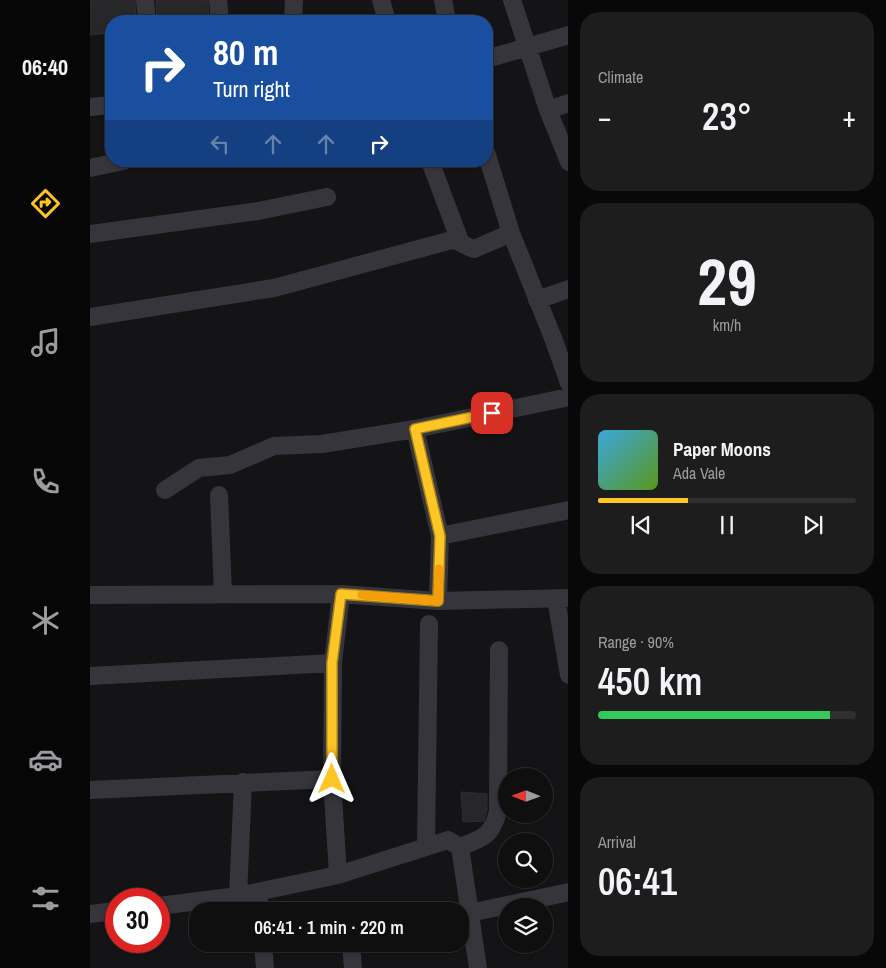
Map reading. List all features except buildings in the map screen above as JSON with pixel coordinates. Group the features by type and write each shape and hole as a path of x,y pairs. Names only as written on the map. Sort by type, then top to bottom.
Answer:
{"street":[{"path":"145,0 146,15"},
{"path":"218,0 219,15"},
{"path":"294,0 294,15"},
{"path":"381,0 386,15"},
{"path":"443,0 447,15"},
{"path":"512,0 548,110 568,162"},
{"path":"493,57 568,35"},
{"path":"548,110 568,103"},
{"path":"90,107 105,106"},
{"path":"90,168 105,165"},
{"path":"432,167 460,241 468,248 474,249 511,233"},
{"path":"491,167 511,233 568,383"},
{"path":"90,234 258,211 327,197"},
{"path":"90,317 274,288 452,240 460,241"},
{"path":"537,300 568,289"},
{"path":"165,490 199,468 230,465 274,446 322,444 415,429 568,397"},
{"path":"415,429 440,536 438,601"},
{"path":"220,495 223,594"},
{"path":"440,536 568,510"},
{"path":"338,875 332,779 332,663 341,594"},
{"path":"90,595 341,594 438,601 562,599 568,675"},
{"path":"426,847 428,624"},
{"path":"460,847 483,838 494,827 498,810 498,650"},
{"path":"90,676 332,663"},
{"path":"90,790 332,779"},
{"path":"238,896 244,782"},
{"path":"170,905 238,896 338,875 448,840 460,847"},
{"path":"460,847 464,902"},
{"path":"258,892 259,902"},
{"path":"469,913 568,892"},
{"path":"90,914 105,912"},
{"path":"469,931 478,968"},
{"path":"264,952 265,968"},
{"path":"352,952 353,968"}],"slow traffic":[{"path":"362,595 438,601 439,569"}],"route":[{"path":"332,779 332,663 341,594 438,601 440,536 415,429 492,413"}]}
